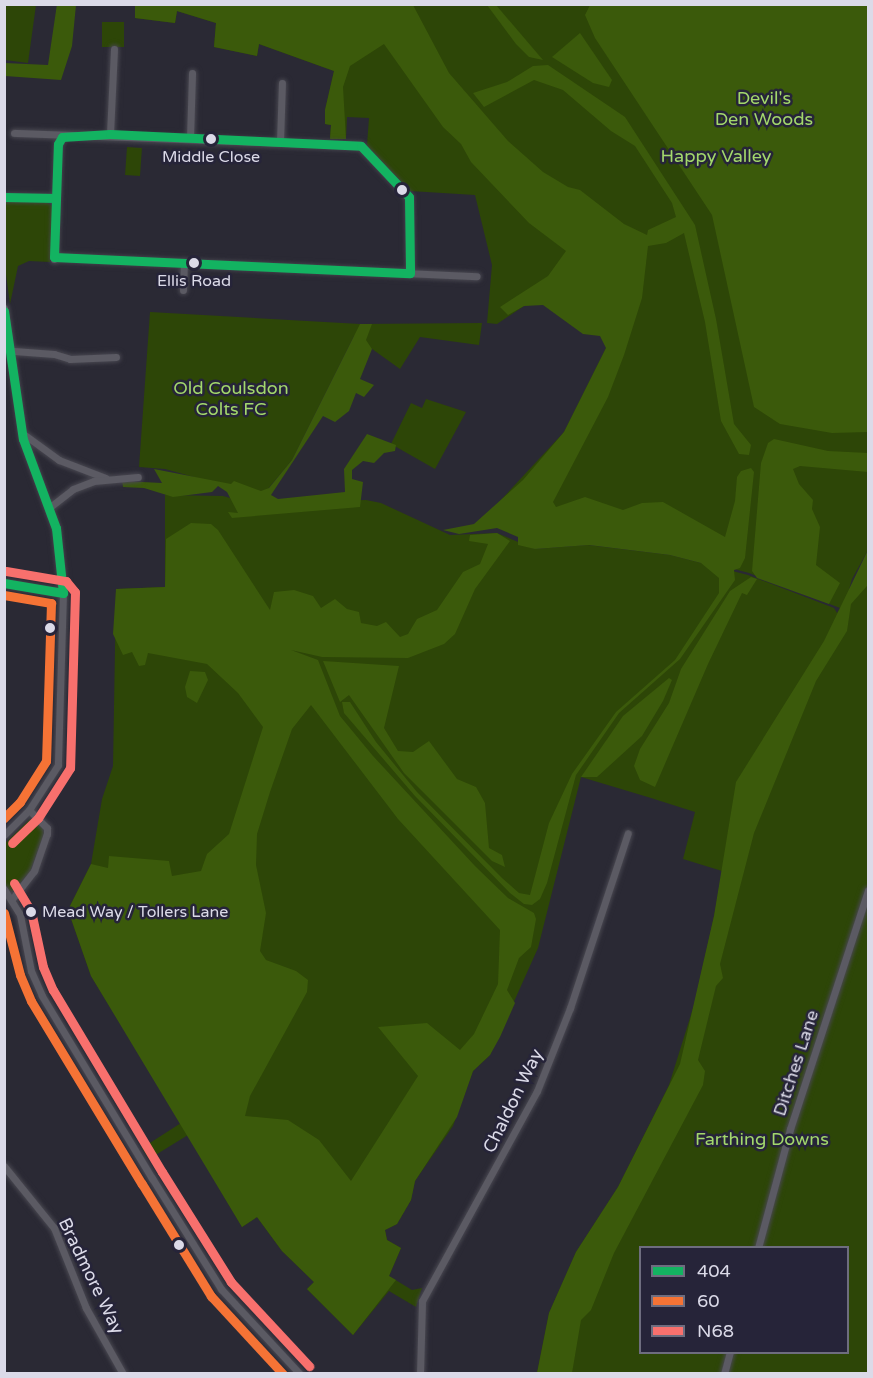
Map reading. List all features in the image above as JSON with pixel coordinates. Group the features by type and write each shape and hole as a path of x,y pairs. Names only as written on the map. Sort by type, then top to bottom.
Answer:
{"street":[{"path":"110,134 114,49"},
{"path":"190,138 192,73"},
{"path":"280,142 282,83"},
{"path":"14,133 62,137 110,134 361,146 410,197 410,273"},
{"path":"62,137 58,144 54,258 477,276"},
{"path":"4,197 56,198"},
{"path":"183,290 184,262"},
{"path":"4,835 29,810 58,765 62,743 63,593 57,528 50,507 29,463 22,433 14,351 5,310"},
{"path":"14,351 54,354 70,359 116,357"},
{"path":"22,433 59,460 106,478"},
{"path":"50,507 73,489 106,478 138,477"},
{"path":"4,583 63,593"},
{"path":"12,899 34,871 47,834 47,828 29,810"},
{"name":"Chaldon Way","path":"420,1374 422,1301 537,1091 577,989 628,833"},
{"path":"4,889 20,915 31,971 42,996 152,1178 221,1288 300,1374"},
{"name":"Ditches Lane","path":"759,1246 790,1129 868,890"},
{"name":"Bradmore Way","path":"4,1166 54,1228 86,1308 123,1374"},
{"path":"724,1374 729,1354"}],"green space":[{"path":"5,4 36,5 28,63 5,60"},
{"path":"57,4 76,5 72,46 61,80 5,76 5,63 48,65"},
{"path":"135,5 868,5 868,550 852,579 847,597 868,557 868,1373 537,1373 549,1313 576,1252 618,1187 669,1085 694,1005 714,916 722,871 683,859 695,812 651,798 581,777 538,948 490,1055 473,1071 453,1126 415,1181 411,1200 397,1224 385,1230 387,1240 401,1248 389,1276 412,1290 422,1288 416,1307 389,1291 353,1335 307,1289 314,1282 282,1251 257,1217 242,1227 188,1135 149,1159 142,1148 181,1123 91,976 68,910 91,864 102,799 113,766 116,589 165,587 165,495 223,496 248,503 366,500 381,503 450,535 497,533 535,549 588,545 670,555 748,575 834,608 837,613 840,608 749,573 697,559 487,515 564,432 606,348 621,286 524,306 497,324 487,323 492,265 475,195 410,191 367,145 369,118 347,117 346,139 330,139 331,125 325,124 325,110 334,71 259,44 257,56 214,47 216,23 177,11 175,23 135,18"},
{"path":"135,5 413,5 449,73 508,141 543,172 568,187 580,190 624,224 647,235 648,230 676,217 672,203 635,146 611,131 563,90 534,80 484,107 473,93 507,82 533,66 548,65 625,117 695,225 716,319 734,424 751,445 749,455 739,454 721,421 705,322 684,233 666,243 648,246 642,298 624,355 608,397 553,502 556,507 585,497 623,510 642,503 663,502 725,537 735,501 737,477 741,471 751,468 754,472 745,558 740,568 734,570 735,580 680,659 619,713 576,775 547,883 540,899 532,905 524,904 510,893 415,796 344,713 342,702 350,702 376,742 417,792 502,878 519,893 530,895 549,823 572,774 616,712 675,660 719,593 719,578 701,563 670,555 589,545 535,549 518,545 518,537 497,528 459,534 443,530 474,524 523,480 564,432 606,348 600,336 583,334 543,305 524,306 508,315 500,307 548,276 566,251 529,223 471,162 461,144 443,127 384,44 350,66 343,87 346,139 330,139 331,125 325,124 325,110 334,71 259,44 257,56 214,47 216,23 177,11 175,23 135,18"},
{"path":"487,5 496,5 543,60 529,57 516,44"},
{"name":"Devil's Den Woods","path":"590,5 868,5 868,432 832,433 780,424 754,407 712,215 595,38 585,15"},
{"path":"102,22 124,22 124,47 102,47"},
{"path":"580,33 612,80 609,87 593,83 552,57"},
{"path":"127,147 142,148 140,176 125,175"},
{"path":"4,201 47,202 54,208 50,262 29,261 18,266 10,304 5,267"},
{"name":"Old Coulsdon Colts FC","path":"150,312 360,324 482,323 479,345 420,337 400,369 354,336 292,460 262,496 165,469 139,467"},
{"path":"360,324 372,324 366,340 372,349 360,379 374,385 364,397 356,393 349,411 335,422 323,416 271,495 278,499 345,492 344,469 367,434 396,445 395,451 384,453 374,463 363,461 352,470 352,479 363,482 360,507 232,518 228,512 238,513 227,492 218,486 212,492 173,497 144,488 123,487 122,481 162,483 154,469 231,484 234,481 261,491 269,488 292,460"},
{"path":"426,399 466,412 435,469 391,444 411,403 422,408"},
{"path":"774,439 828,451 868,453 868,472 800,466 793,469 799,484 813,500 812,509 820,527 816,565 840,583 829,604 757,578 752,571 761,463 768,443"},
{"path":"191,523 211,524 218,530 270,610 274,592 294,590 313,596 321,608 335,599 347,609 359,612 361,623 377,626 386,622 400,637 408,634 417,619 437,610 463,572 480,564 488,544 469,541 470,535 497,533 510,541 475,589 455,634 444,644 408,658 322,657 291,650 318,660 340,716 373,756 475,866 508,898 534,913 536,919 531,947 519,958 507,990 515,1003 500,1037 490,1055 473,1071 457,1117 415,1181 411,1200 397,1224 385,1230 387,1240 401,1248 389,1276 396,1280 353,1335 307,1289 314,1282 282,1251 257,1217 242,1227 91,976 68,910 91,864 108,868 109,856 169,861 172,876 201,871 207,854 229,834 263,727 238,693 207,664 148,653 145,665 139,666 132,652 123,655 113,634 116,589 165,587 166,539","holes":["311,705 398,819 500,930 498,984 474,1034 460,1050 427,1023 378,1027 418,1076 351,1181 319,1140 288,1120 245,1116 250,1096 307,992 308,980 296,971 266,960 260,951 266,913 256,865 257,834 270,792 292,729"]},
{"path":"868,550 867,586 851,604 847,631 816,681 754,833 720,964 723,978 716,986 698,1060 705,1071 703,1085 614,1253 591,1310 581,1320 572,1373 537,1373 549,1313 576,1252 618,1187 680,1064 714,916 736,782 824,641"},
{"path":"751,577 757,579 747,595 742,593 708,664 655,787 640,780 634,766 640,749 669,703 681,669 730,591"},
{"path":"323,661 399,666 384,728 398,751 413,752 429,741 457,779 476,787 485,803 489,848 502,855 505,867 492,861 404,773 349,695 340,702"},
{"path":"190,671 205,672 208,680 197,703 187,697 185,687"},
{"path":"669,678 672,680 663,701 642,736 597,777 581,777 623,716"},
{"path":"30,819 43,828 44,834 30,872 12,892 5,887 4,844"}],"transit line":[{"name":"404","path":"62,137 110,134 361,146 409,197 410,273"},
{"name":"404","path":"54,257 58,144 62,137"},
{"name":"404","path":"4,197 56,198"},
{"name":"404","path":"54,257 410,273"},
{"name":"404","path":"4,311 23,439 56,528 63,593"},
{"name":"N68","path":"6,571 66,581 75,592 70,768 38,818 12,843"},
{"name":"404","path":"4,583 63,593"},
{"name":"60","path":"4,595 51,603 46,761 20,802 4,818"},
{"name":"N68","path":"14,883 31,911 43,967 53,990 162,1172 231,1282 309,1366"},
{"name":"60","path":"4,913 20,975 31,1001 211,1296 283,1374"}],"place":[{"name":"Middle Close","path":"211,139"},
{"name":"Ellis Road","path":"194,263"},
{"name":"Mead Way / Tollers Lane","path":"31,912"}],"park label":[{"name":"Happy Valley","path":"716,156"},
{"name":"Farthing Downs","path":"762,1139"}]}
